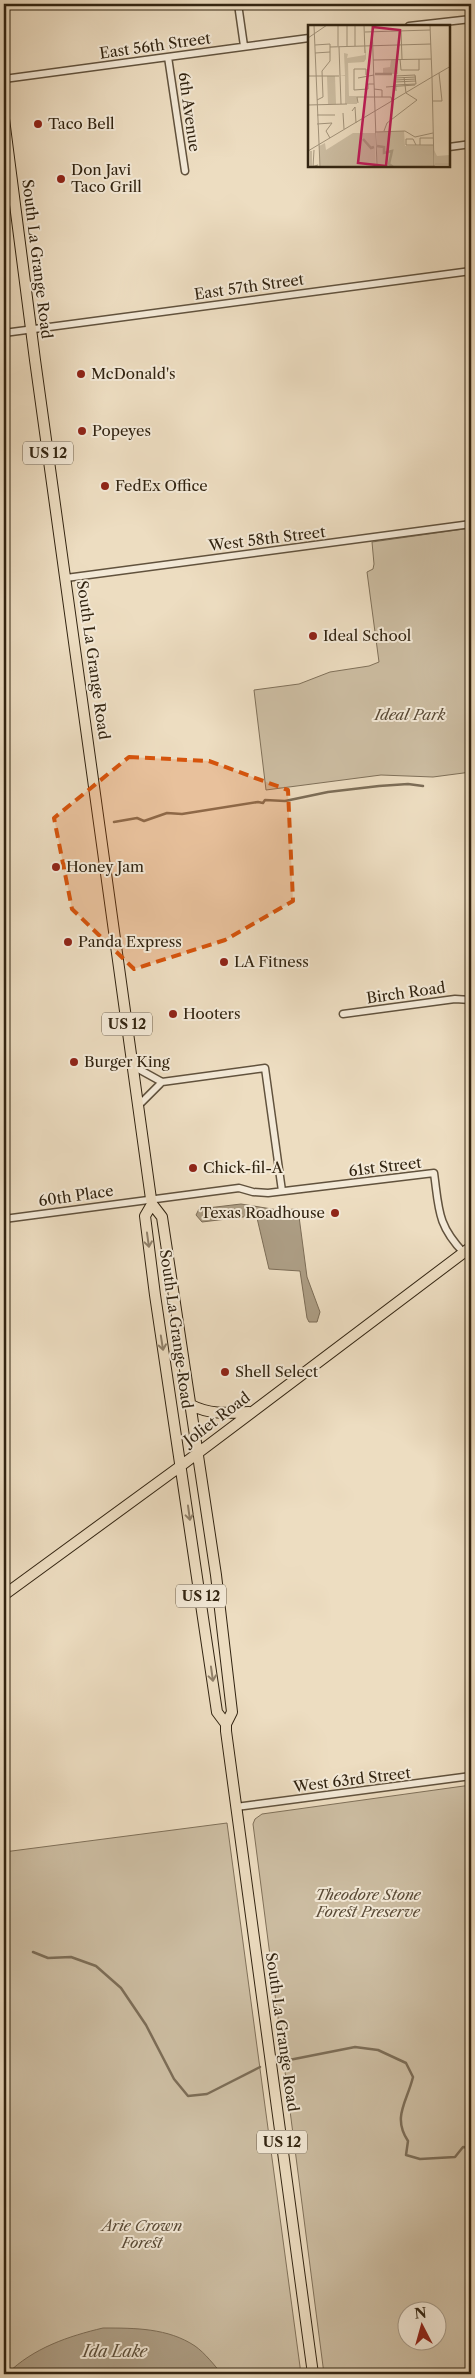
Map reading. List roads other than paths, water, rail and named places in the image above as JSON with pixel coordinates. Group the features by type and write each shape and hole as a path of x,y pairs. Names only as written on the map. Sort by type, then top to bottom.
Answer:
{"main road":[{"name":"South La Grange Road","path":"4,119 151,1202 162,1217 191,1405 228,1674 232,1712 226,1724"},
{"name":"South La Grange Road","path":"151,1202 144,1216 217,1712 226,1724 313,2374"},
{"name":"Joliet Road","path":"4,1595 182,1465 249,1412 468,1250"},
{"path":"191,1405 200,1410 218,1413 249,1412"}],"street":[{"path":"238,4 244,46"},
{"path":"418,25 471,19"},
{"name":"East 56th Street","path":"4,79 308,38"},
{"name":"6th Avenue","path":"168,58 185,171"},
{"path":"450,147 471,144"},
{"name":"East 57th Street","path":"4,333 471,270"},
{"name":"West 58th Street","path":"66,578 471,524"},
{"name":"Birch Road","path":"343,1014 455,999 471,1000"},
{"path":"133,1066 162,1082 265,1068 282,1191"},
{"path":"138,1106 162,1082"},
{"name":"61st Street","path":"151,1202 240,1188 253,1192 282,1191 434,1173 441,1222 450,1239 468,1250"},
{"name":"60th Place","path":"4,1219 151,1202"},
{"name":"West 63rd Street","path":"236,1808 471,1776"}],"water":[{"path":"241,1204 278,1210 298,1209 307,1277 320,1312 317,1322 309,1322 307,1318 300,1271 269,1269 257,1218 251,1216 202,1222 196,1215 199,1209"},
{"name":"Ida Lake","path":"103,2328 151,2330 185,2340 199,2349 222,2374 7,2374 28,2357 52,2344"}],"waterway":[{"path":"114,822 137,818 144,821 167,813 182,814 258,802 263,803 265,800 285,801 328,792 379,786 408,784 423,786"},
{"path":"33,1952 48,1958 71,1957 96,1966 121,1988 146,2025 174,2079 188,2096 207,2094 260,2067"},
{"path":"284,2061 355,2047 378,2050 406,2063 413,2077 401,2117 403,2132 408,2141 406,2155 420,2159 455,2157 463,2147 471,2148"}],"place":[{"name":"Taco Bell","path":"38,124"},
{"name":"Don Javi Taco Grill","path":"61,179"},
{"name":"McDonald's","path":"81,374"},
{"name":"Popeyes","path":"82,431"},
{"name":"FedEx Office","path":"105,486"},
{"name":"Ideal School","path":"313,636"},
{"name":"Honey Jam","path":"56,867"},
{"name":"Panda Express","path":"68,942"},
{"name":"LA Fitness","path":"224,962"},
{"name":"Hooters","path":"173,1014"},
{"name":"Burger King","path":"74,1062"},
{"name":"Chick-fil-A","path":"193,1168"},
{"name":"Texas Roadhouse","path":"335,1213"},
{"name":"Shell Select","path":"225,1372"}],"park label":[{"name":"Ideal Park","path":"410,715"},
{"name":"Theodore Stone Forest Preserve","path":"368,1904"},
{"name":"Arie Crown Forest","path":"142,2234"}]}
